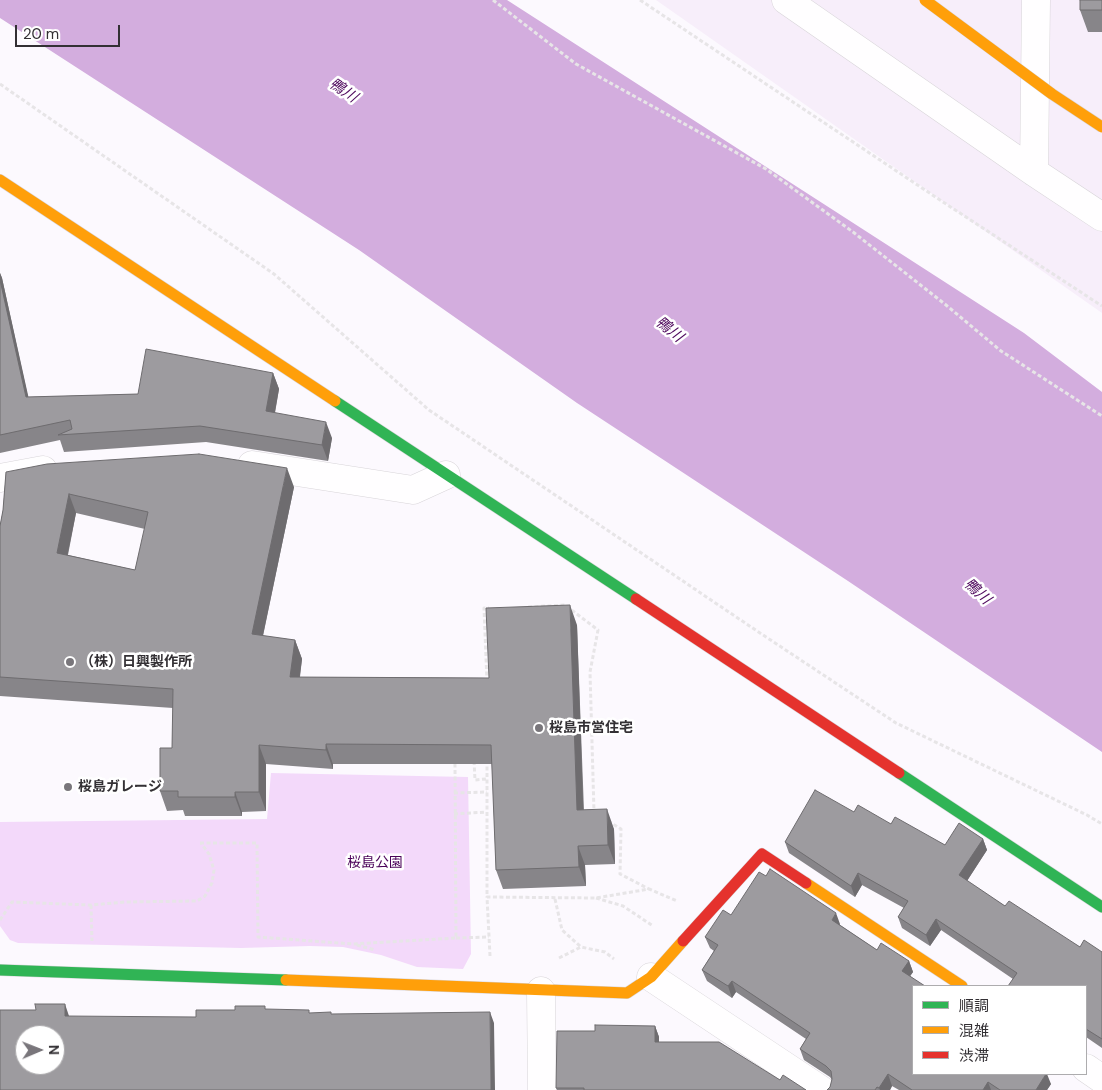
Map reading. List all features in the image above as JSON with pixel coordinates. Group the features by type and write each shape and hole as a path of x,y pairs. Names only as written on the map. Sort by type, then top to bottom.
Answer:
{"main road":[{"path":"925,0 1052,94 1102,127"},
{"path":"0,180 1102,907"},
{"path":"0,970 627,993 651,977 762,854 960,985"}],"street":[{"path":"786,0 1102,217"},
{"path":"1034,172 1036,0"},
{"path":"227,461 413,490 446,475"},
{"path":"0,478 52,468 72,467"},
{"path":"651,977 821,1090"},
{"path":"541,991 542,1090"},
{"path":"1087,1069 1102,1079"}],"path":[{"path":"493,0 576,64 766,169 861,238 1001,351 1102,416"},
{"path":"640,0 1102,306"},
{"path":"0,84 274,274 429,410 760,633 896,723 1102,824"},
{"path":"520,607 565,605 598,630 590,672 594,816"},
{"path":"487,686 484,608 493,608"},
{"path":"474,751 475,780 486,779"},
{"path":"487,752 487,897 492,989"},
{"path":"455,756 456,938"},
{"path":"454,793 487,792"},
{"path":"454,814 486,812"},
{"path":"596,898 623,906 646,920 660,932 693,930 680,903 620,874 622,830 612,822 603,819"},
{"path":"0,920 12,902 91,905 125,902 197,901 205,896 212,883 214,870 209,854 200,843 257,843 258,937 353,944 489,938"},
{"path":"487,897 596,898 649,889"},
{"path":"555,898 562,930 581,947"},
{"path":"91,905 92,945"}],"shaded area":[{"path":"656,0 1102,0 1102,313"}],"green space":[{"name":"桜島公園","path":"271,773 468,777 471,954 463,969 417,967 381,955 343,947 241,948 18,943 10,940 0,926 0,822 267,819"}],"water":[{"name":"鴨川","path":"0,0 507,0 1024,333 1102,392 1102,752 848,581 577,403 359,250 0,18"}],"building":[{"path":"1080,0 1102,0 1102,10 1080,10"},
{"path":"0,280 26,397 138,394 146,349 273,373 266,411 326,422 322,445 200,426 58,435 72,429 70,420 0,435"},
{"path":"199,454 287,468 252,634 295,640 290,677 489,678 486,608 570,605 577,810 607,809 608,845 578,846 579,867 496,870 491,745 326,744 326,750 259,745 259,792 235,792 235,797 178,797 178,791 160,791 160,748 172,748 173,689 0,677 0,526 6,472 47,464","holes":["69,494 148,512 135,570 57,553"]},
{"path":"815,790 854,812 858,805 891,824 895,817 945,845 959,823 983,839 959,875 1005,906 1009,901 1080,947 1084,940 1102,952 1102,1039 1087,1030 1087,985 1009,985 1017,973 936,919 926,935 898,917 908,901 858,873 851,886 785,842"},
{"path":"770,869 836,913 832,920 877,950 881,943 909,961 902,971 923,985 912,985 912,1075 1045,1075 1036,1090 1000,1090 988,1082 983,1090 912,1090 888,1074 879,1088 877,1087 875,1090 827,1090 832,1079 831,1071 800,1049 810,1033 732,981 728,986 702,970 718,945 705,937 723,910 731,915 759,872 766,876"},
{"path":"35,1004 65,1004 65,1016 196,1017 196,1010 235,1010 235,1006 265,1006 265,1009 309,1010 309,1013 331,1012 331,1014 490,1012 491,1090 0,1090 0,1010 36,1010"},
{"path":"595,1025 655,1026 655,1042 719,1042 780,1080 783,1075 806,1090 584,1090 584,1088 556,1088 557,1031 595,1031"}],"traffic: fast":[{"path":"335,401 636,599"},
{"path":"899,773 1102,907"},
{"path":"0,970 286,980"}],"traffic: slow":[{"path":"925,0 1052,94 1102,127"},
{"path":"0,180 335,401"},
{"path":"806,883 960,985"},
{"path":"286,980 627,993 651,977 683,941"}],"traffic: jam":[{"path":"636,599 899,773"},
{"path":"683,941 762,854 806,883"}],"place":[{"name":"（株）日興製作所","path":"70,662"},
{"name":"桜島市営住宅","path":"539,728"},
{"name":"桜島ガレージ","path":"68,787"}]}
